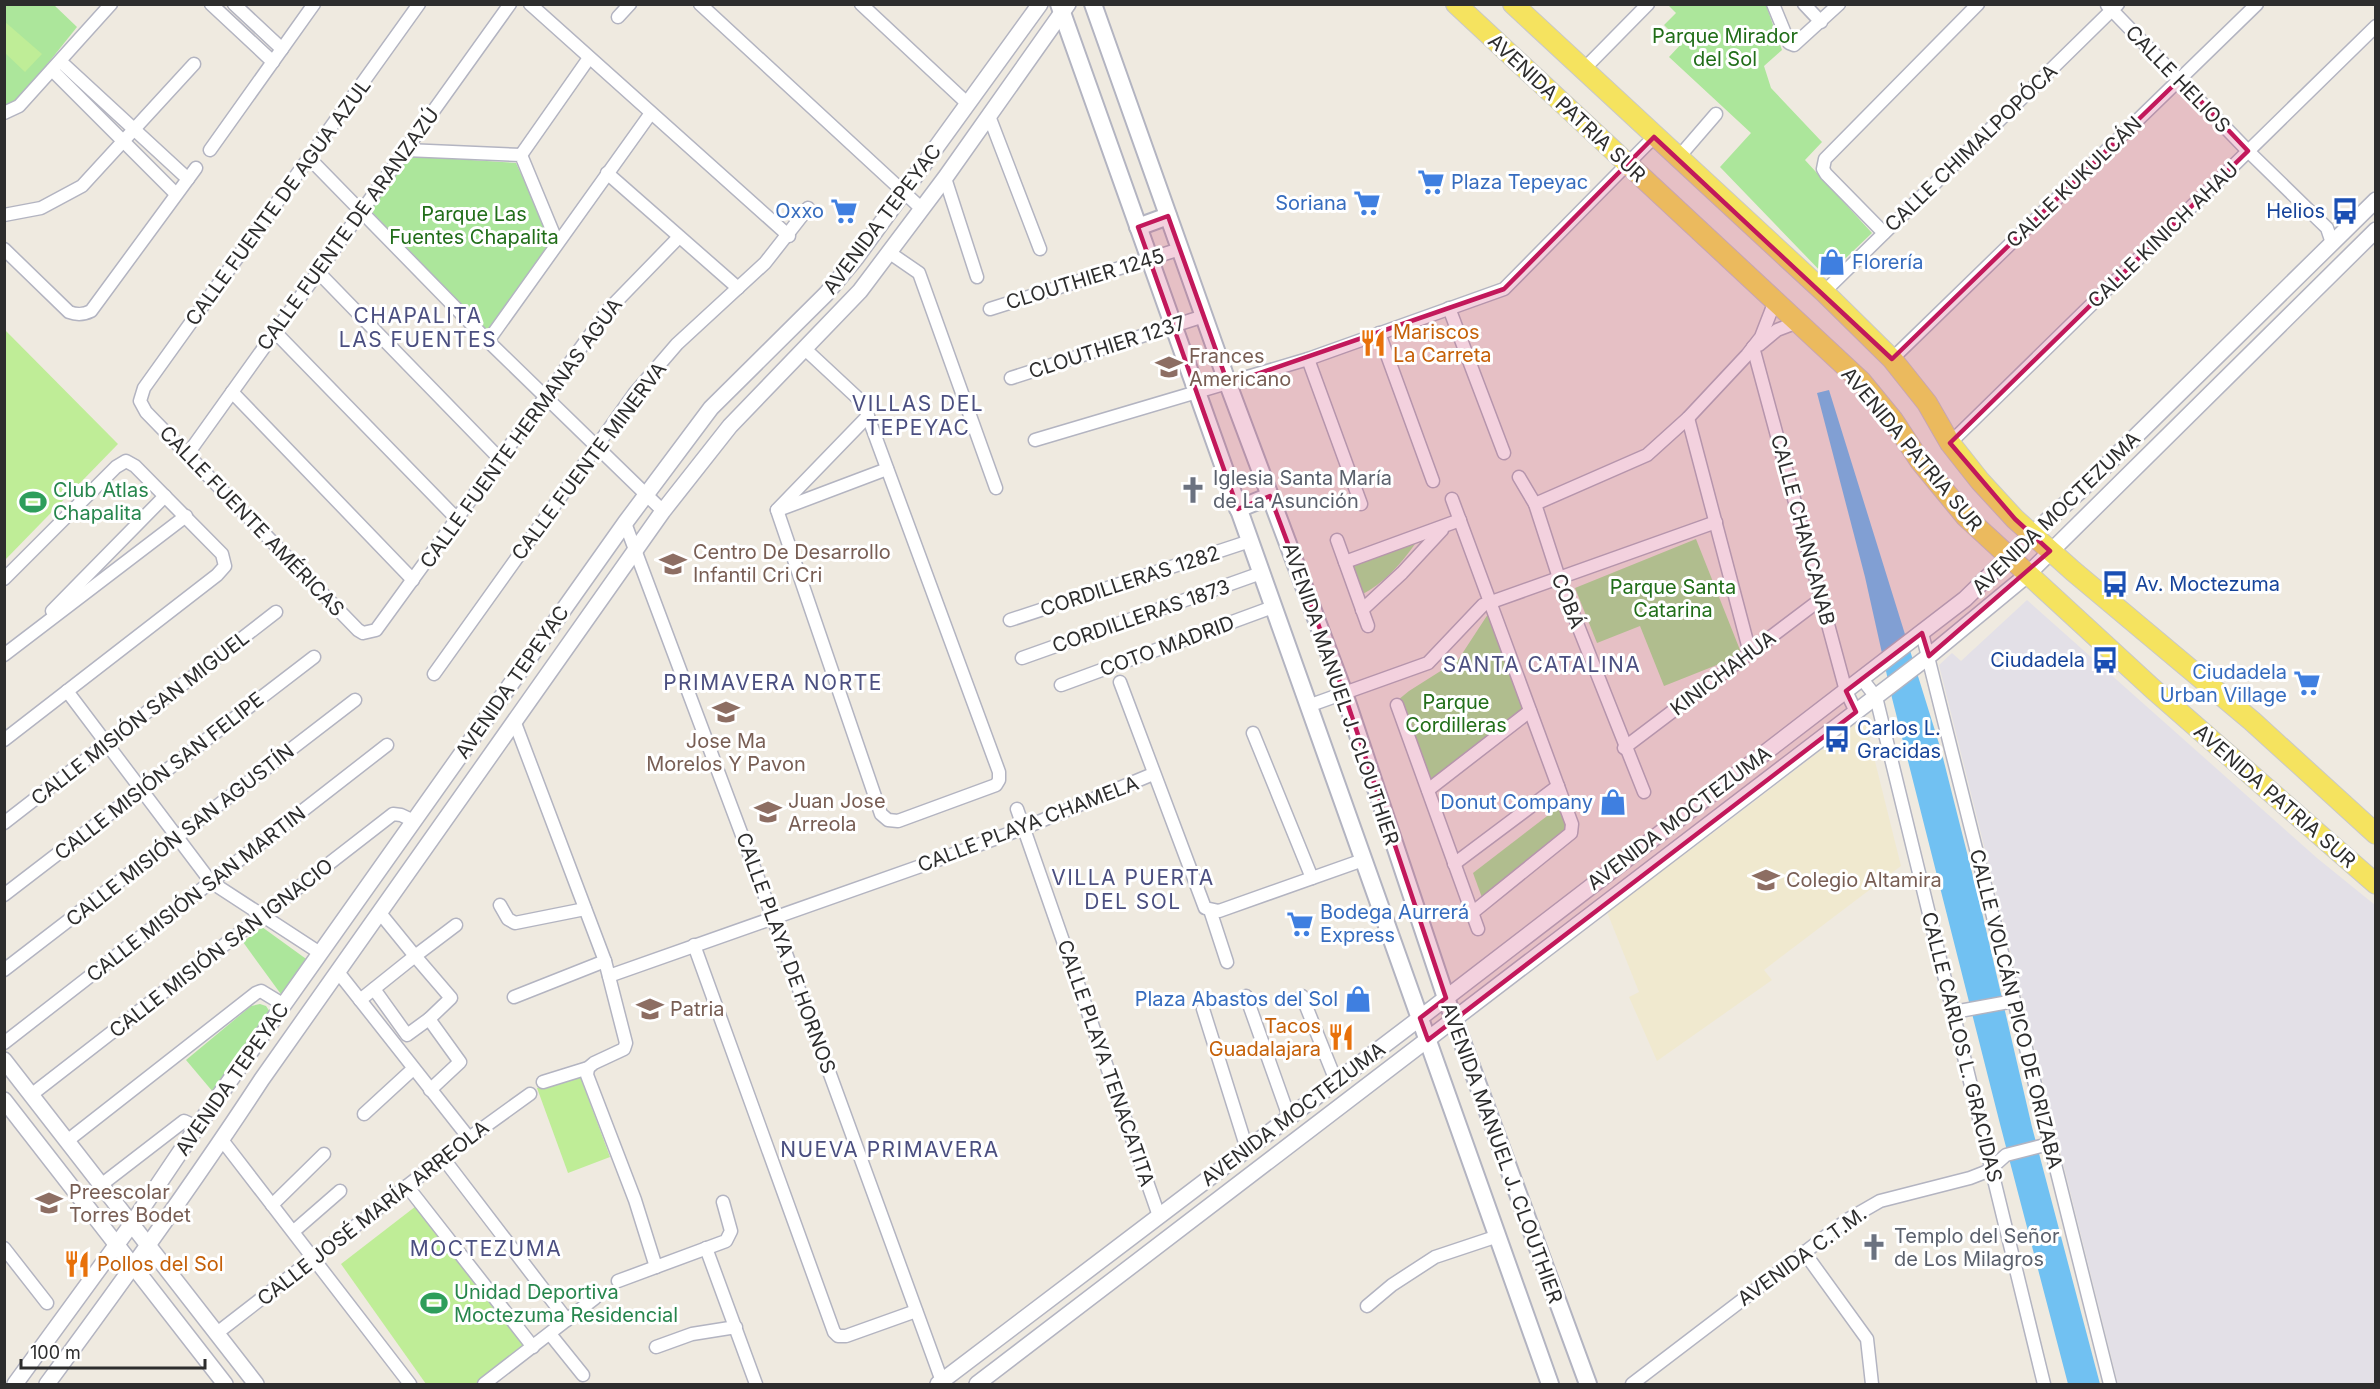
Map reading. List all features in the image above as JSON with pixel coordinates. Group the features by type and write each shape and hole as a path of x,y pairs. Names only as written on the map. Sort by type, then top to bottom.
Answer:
{"main road":[{"name":"AVENIDA MANUEL J. CLOUTHIER","path":"1093,4 1228,384 1344,693 1446,998 1588,1384"},
{"name":"AVENIDA PATRIA SUR","path":"1456,4 1861,381 1893,420 1920,461 1966,517 2008,558 2153,689 2376,884"},
{"name":"AVENIDA PATRIA SUR","path":"1513,4 1824,292 1892,359 1927,403 1950,443 1980,481 2031,535 2252,722 2376,834"},
{"name":"AVENIDA MANUEL J. CLOUTHIER","path":"1063,8 1149,260 1550,1384"},
{"path":"1138,227 1168,216"},
{"path":"1238,509 1270,496"}],"street":[{"path":"4,113 19,106 111,4"},
{"path":"211,4 273,62"},
{"path":"234,4 282,50"},
{"path":"210,150 314,4"},
{"name":"CALLE FUENTE DE AGUA AZUL","path":"140,401 144,388 419,4"},
{"name":"CALLE FUENTE DE ARANZAZÚ","path":"187,455 510,4"},
{"path":"530,4 789,236"},
{"path":"618,17 630,4"},
{"path":"700,4 903,194 922,209"},
{"path":"861,4 968,104"},
{"name":"AVENIDA TEPEYAC","path":"15,1384 117,1245 251,1050 625,524 711,408 826,294 856,258 1040,4"},
{"path":"1583,70 1648,4"},
{"path":"1773,4 1791,45 1797,44 1839,4"},
{"path":"1804,4 1821,21"},
{"path":"1884,233 1826,174 1823,164 1828,154 1978,4"},
{"name":"CALLE KUKULCÁN","path":"1892,359 2257,4"},
{"name":"CALLE HELIOS","path":"2112,6 2248,151 2334,234"},
{"name":"CALLE CHIMALPOPÓCA","path":"1824,292 2112,6"},
{"name":"AVENIDA TEPEYAC","path":"47,1384 134,1267 269,1069 663,511 730,426 860,291 945,178 1063,8"},
{"name":"CALLE KINICH AHAU","path":"1950,443 2376,26"},
{"path":"521,155 590,58"},
{"path":"4,215 41,208 82,186 194,64"},
{"path":"56,66 134,130 188,179"},
{"path":"56,66 123,142 176,194"},
{"path":"488,341 651,113"},
{"path":"1678,158 1716,114"},
{"path":"989,116 1040,249"},
{"path":"1035,440 1197,394 1308,359 1504,289 1654,137"},
{"path":"405,150 521,155"},
{"path":"521,155 557,242"},
{"path":"309,158 488,341 663,511"},
{"path":"4,249 69,312 76,315 91,311 196,168"},
{"path":"607,173 738,288"},
{"path":"945,178 977,278"},
{"name":"AVENIDA MOCTEZUMA","path":"940,1384 1965,599 2079,492 2334,234 2376,200"},
{"name":"CALLE FUENTE MINERVA","path":"434,674 634,394 677,344 765,263 789,236 808,208"},
{"name":"AVENIDA MOCTEZUMA","path":"977,1384 1924,661 2027,575 2376,230"},
{"name":"CALLE FUENTE HERMANAS AGUA","path":"370,633 382,624 544,396 609,309 679,237"},
{"name":"CLOUTHIER 1245","path":"990,309 1180,249"},
{"path":"890,253 919,273 996,488"},
{"path":"318,272 500,459"},
{"path":"1751,351 1761,337 1775,300"},
{"path":"1449,308 1504,453"},
{"name":"CLOUTHIER 1237","path":"1011,378 1204,316"},
{"path":"1535,504 1647,455 1688,418 1768,336 1798,322"},
{"path":"274,332 457,519"},
{"path":"1379,333 1433,481"},
{"path":"777,510 881,814 888,820 898,821 991,788 999,780 999,772 863,404 805,349"},
{"name":"CALLE CHANCANAB","path":"1751,351 1846,691 1856,712"},
{"path":"1308,359 1361,504"},
{"path":"232,392 413,579"},
{"name":"CALLE FUENTE AMÉRICAS","path":"140,401 146,412 358,630 370,633"},
{"path":"777,510 868,416"},
{"path":"1688,418 1750,653"},
{"path":"4,579 116,466 126,461 135,466 222,554 225,566 217,576 4,740"},
{"path":"777,510 887,469"},
{"name":"COBÁ","path":"1519,477 1535,504 1559,578 1624,748 1644,792"},
{"path":"20,644 165,496"},
{"path":"1452,500 1572,824 1571,832 1472,913"},
{"path":"4,656 186,516"},
{"path":"1345,562 1460,520"},
{"path":"1308,706 1428,663 1484,605 1716,522"},
{"name":"CALLE PLAYA DE HORNOS","path":"625,524 773,918 916,1311 940,1384"},
{"path":"1362,610 1402,573 1446,526"},
{"path":"1337,540 1368,626"},
{"name":"CORDILLERAS 1282","path":"1010,620 1250,541"},
{"name":"CORDILLERAS 1873","path":"1022,658 1261,573"},
{"name":"KINICHAHUA","path":"1624,748 1821,599"},
{"name":"COTO MADRID","path":"1061,685 1273,607"},
{"name":"CALLE MISIÓN SAN MIGUEL","path":"4,823 276,612"},
{"name":"CALLE VOLCÁN PICO DE ORIZABA","path":"1919,636 2045,1145 2110,1384"},
{"name":"CALLE MISIÓN SAN FELIPE","path":"4,895 314,657"},
{"name":"CALLE CARLOS L. GRACIDAS","path":"1862,679 1881,693 1960,1011 1992,1167 2044,1384"},
{"path":"1120,682 1153,774"},
{"path":"68,691 211,882 321,953"},
{"name":"CALLE MISIÓN SAN AGUSTÍN","path":"4,970 355,700"},
{"path":"1397,705 1478,929"},
{"path":"1428,790 1530,711"},
{"path":"515,723 605,961 626,1047 588,1068 543,1082"},
{"path":"1253,733 1312,878"},
{"name":"CALLE MISIÓN SAN MARTIN","path":"4,1043 387,745"},
{"name":"CALLE PLAYA CHAMELA","path":"609,976 1024,828 1153,774 1203,904 1209,910 1227,962"},
{"path":"1454,864 1558,786"},
{"name":"CALLE PLAYA TENACATITA","path":"1017,809 1159,1216"},
{"name":"CALLE MISIÓN SAN IGNACIO","path":"32,1095 393,814 414,821"},
{"path":"1209,910 1219,911 1363,860"},
{"path":"375,876 396,890"},
{"path":"500,905 509,921 515,923 585,909"},
{"path":"380,913 451,998 429,1019 395,1045"},
{"path":"360,1000 456,925"},
{"path":"694,945 834,1332 838,1336 846,1336 916,1311"},
{"path":"514,997 605,961"},
{"path":"338,972 469,1138"},
{"path":"374,989 407,1035"},
{"path":"67,1141 256,993 261,991 266,993 284,1005"},
{"path":"1246,996 1289,1117"},
{"path":"1302,996 1336,1082"},
{"path":"1960,1011 2010,1002"},
{"path":"1203,1009 1247,1149"},
{"path":"429,1019 460,1062 430,1090"},
{"path":"251,1050 269,1069"},
{"path":"4,1060 256,1384"},
{"path":"588,1068 587,1075 635,1200 656,1267"},
{"path":"364,1114 413,1069"},
{"name":"CALLE JOSÉ MARÍA ARREOLA","path":"217,1333 469,1138 530,1094"},
{"path":"4,1100 225,1384"},
{"path":"100,1185 184,1121 197,1127"},
{"path":"222,1140 410,1384"},
{"name":"AVENIDA C.T.M.","path":"1632,1384 1804,1252 1873,1204 1970,1178 1992,1167 2006,1155 2045,1145"},
{"path":"272,1205 324,1154"},
{"path":"443,1158 567,1320"},
{"path":"407,1186 533,1347"},
{"path":"294,1231 340,1191"},
{"path":"618,1281 726,1240 731,1231 723,1202"},
{"path":"1367,1306 1392,1285 1435,1257 1498,1236"},
{"path":"706,1248 756,1384"},
{"path":"1804,1252 1867,1339 1872,1384"},
{"path":"6,1254 47,1303"},
{"path":"485,1384 595,1298"},
{"path":"656,1347 692,1334 736,1327"},
{"path":"550,1334 583,1375"}],"highlighted area":[{"path":"2180,79 2248,151 1950,443 2015,519 2050,551 1929,656 1922,633 1846,691 1856,712 1428,1040 1420,1018 1446,998 1344,693 1270,496 1238,509 1138,227 1168,216 1228,384 1504,289 1654,137 1892,359"}],"shaded area":[{"path":"2027,600 2317,858 2375,905 2375,1384 2118,1384 1939,665 1952,653 1961,661"},
{"name":"Colegio Altamira","path":"1864,717 1901,866 1764,970 1772,980 1657,1061 1629,997 1639,992 1607,912"}],"green space":[{"path":"5,5 54,5 77,27 17,102 5,110"},
{"name":"Parque Mirador del Sol","path":"1668,5 1766,5 1782,50 1764,66 1771,88 1822,142 1805,160 1872,233 1826,277 1720,167 1751,133 1669,57 1682,43 1664,25 1676,13"},
{"path":"4,21 42,54 25,72 5,53"},
{"name":"Parque Las Fuentes Chapalita","path":"408,156 516,163 553,243 489,333 370,210"},
{"name":"Club Atlas Chapalita","path":"4,329 118,444 5,560 4,560"},
{"name":"Parque Santa Catarina","path":"1696,539 1742,655 1664,686 1640,626 1597,643 1575,588"},
{"path":"1415,544 1391,573 1361,595 1349,565"},
{"name":"Parque Cordilleras","path":"1492,608 1530,711 1428,790 1398,700 1458,660"},
{"path":"1564,803 1571,833 1484,903 1473,873"},
{"path":"262,927 309,961 283,997 243,942"},
{"path":"260,1004 266,1006 270,1012 213,1092 186,1060 251,1006"},
{"path":"579,1073 610,1157 568,1173 537,1088"},
{"name":"Unidad Deportiva Moctezuma Residencial","path":"420,1203 530,1343 475,1384 426,1384 341,1264"}],"water":[{"path":"1829,390 1941,750 1981,908 2032,1127 2100,1384 2068,1384 1892,698 1865,577 1817,393"}],"place":[{"name":"Plaza Tepeyac","path":"1431,182"},
{"name":"Soriana","path":"1367,203"},
{"name":"Oxxo","path":"844,211"},
{"name":"Helios","path":"2345,211"},
{"name":"Florería","path":"1832,262"},
{"name":"Mariscos La Carreta","path":"1373,343"},
{"name":"Frances Americano","path":"1169,367"},
{"name":"Iglesia Santa María de La Asunción","path":"1193,490"},
{"name":"Club Atlas Chapalita","path":"33,502"},
{"name":"Centro De Desarrollo Infantil Cri Cri","path":"673,564"},
{"name":"Av. Moctezuma","path":"2115,584"},
{"name":"Ciudadela","path":"2105,660"},
{"name":"Ciudadela Urban Village","path":"2307,683"},
{"name":"Jose Ma Morelos Y Pavon","path":"726,712"},
{"name":"Carlos L. Gracidas","path":"1837,739"},
{"name":"Donut Company","path":"1613,802"},
{"name":"Juan Jose Arreola","path":"768,812"},
{"name":"Colegio Altamira","path":"1766,880"},
{"name":"Bodega Aurrerá Express","path":"1300,924"},
{"name":"Plaza Abastos del Sol","path":"1358,999"},
{"name":"Patria","path":"650,1009"},
{"name":"Tacos Guadalajara","path":"1341,1037"},
{"name":"Preescolar Torres Bodet","path":"49,1203"},
{"name":"Templo del Señor de Los Milagros","path":"1874,1247"},
{"name":"Pollos del Sol","path":"77,1264"},
{"name":"Unidad Deportiva Moctezuma Residencial","path":"434,1303"}],"district":[{"name":"CHAPALITA LAS FUENTES","path":"418,327"},
{"name":"VILLAS DEL TEPEYAC","path":"918,415"},
{"name":"SANTA CATALINA","path":"1542,664"},
{"name":"PRIMAVERA NORTE","path":"773,682"},
{"name":"VILLA PUERTA DEL SOL","path":"1133,889"},
{"name":"NUEVA PRIMAVERA","path":"890,1149"},
{"name":"MOCTEZUMA","path":"486,1248"}]}
